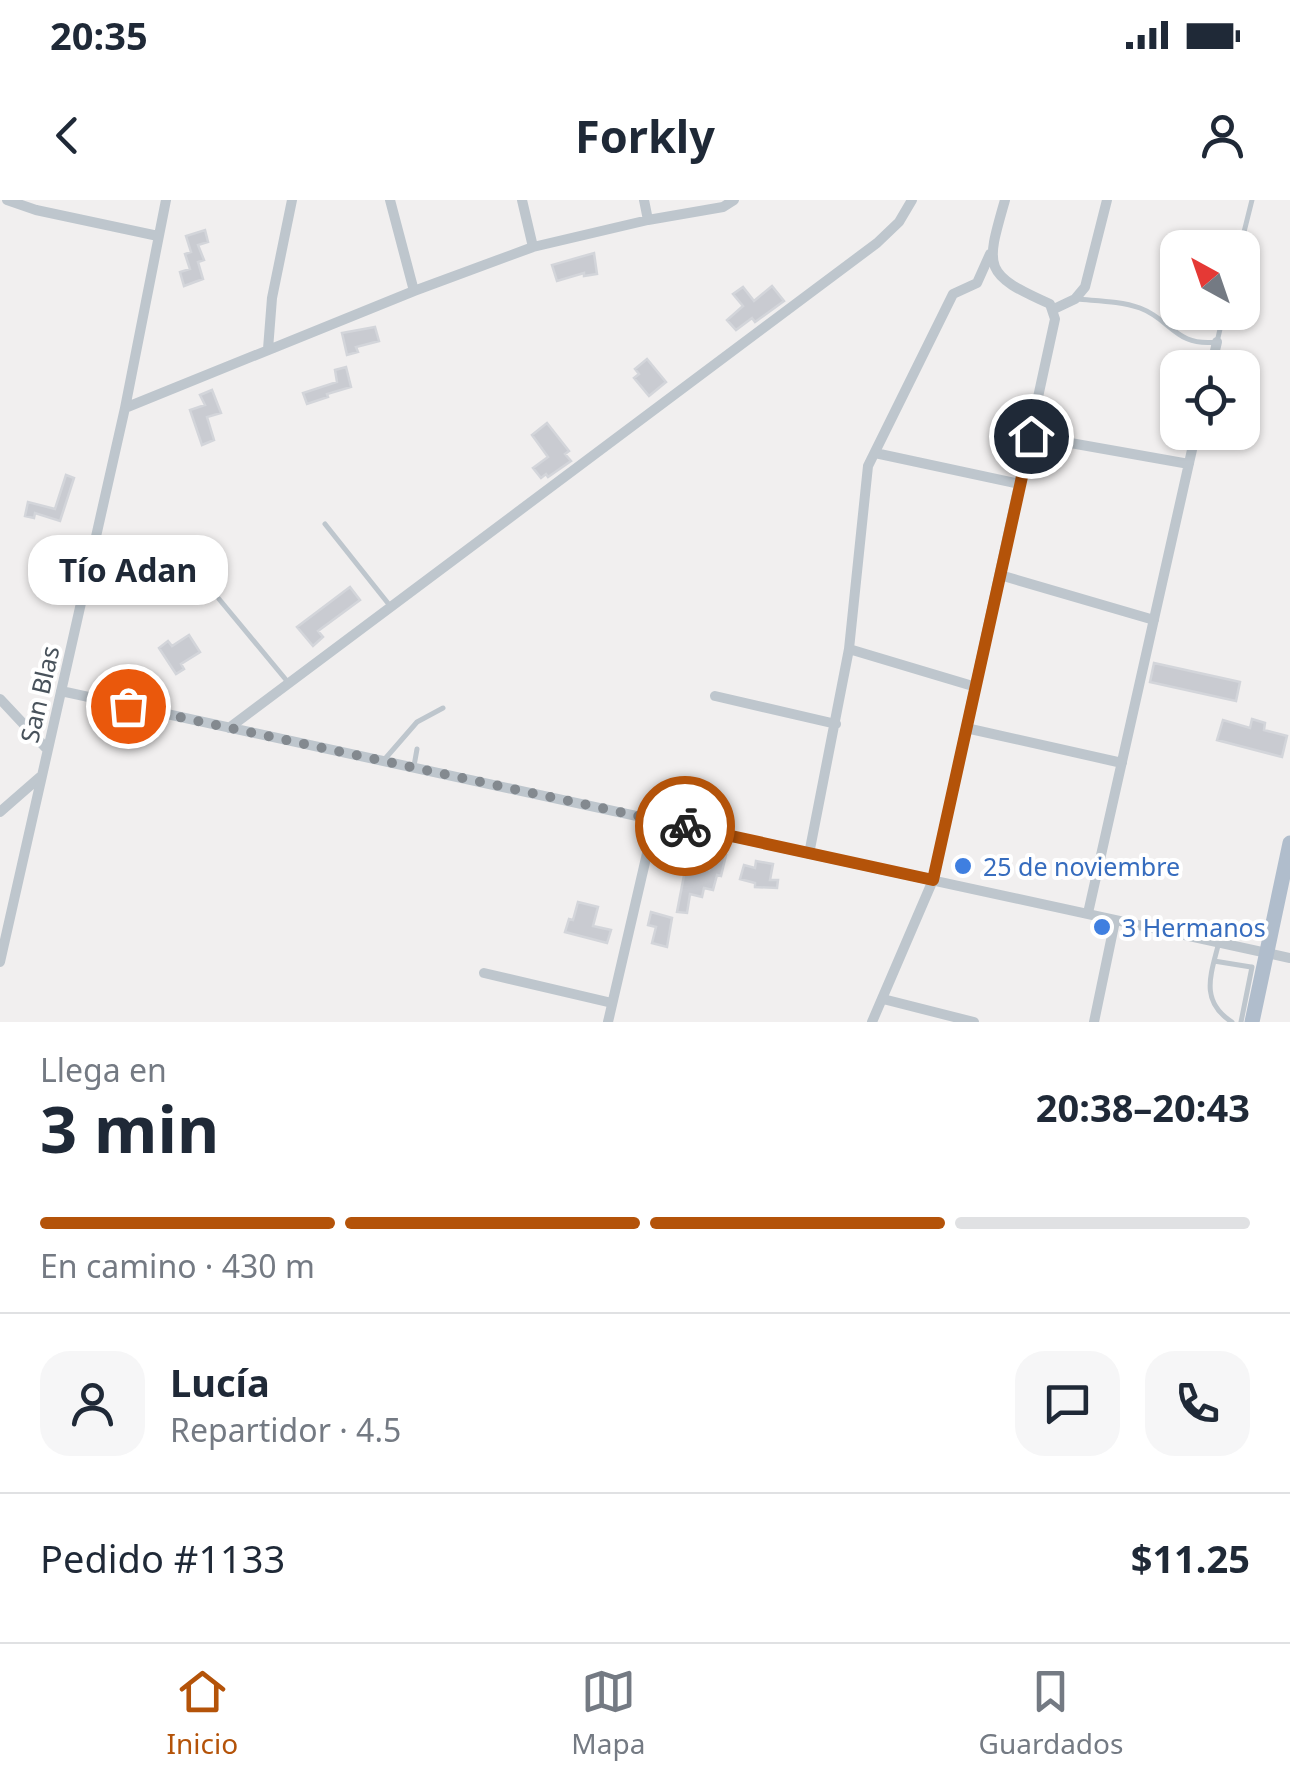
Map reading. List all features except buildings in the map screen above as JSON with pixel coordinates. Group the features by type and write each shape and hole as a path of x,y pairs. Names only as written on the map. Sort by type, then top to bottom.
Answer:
{"main road":[{"path":"1252,1022 1261,963 1290,844"}],"street":[{"path":"8,200 36,210 158,236"},
{"name":"San Blas","path":"0,962 125,408 166,200"},
{"path":"268,349 272,298 292,200"},
{"path":"390,200 414,291"},
{"path":"522,200 533,246"},
{"path":"644,200 648,220"},
{"path":"125,408 533,246 723,206 734,200"},
{"path":"230,728 876,243 899,222 912,200"},
{"path":"809,854 849,650 868,466 954,294 980,280 1005,200"},
{"path":"1054,309 1076,299 1086,287 1107,200"},
{"path":"992,247 1002,281 1054,309"},
{"path":"872,1022 933,880 1031,436 1054,309"},
{"path":"1215,350 1217,342"},
{"path":"1031,436 1189,464"},
{"path":"1088,913 1192,450"},
{"path":"874,454 1020,484"},
{"path":"1000,576 1154,620"},
{"path":"849,650 976,686"},
{"path":"61,691 1218,942 1261,963 1290,958"},
{"path":"715,696 836,724"},
{"path":"0,700 46,748"},
{"path":"966,728 1122,763"},
{"path":"0,812 41,776"},
{"path":"608,1022 655,818"},
{"path":"1094,1022 1115,922"},
{"path":"484,974 612,1003"},
{"path":"883,999 974,1022"}],"lane":[{"path":"1244,230 1252,200"},
{"path":"1076,299 1118,302 1143,309 1185,339 1217,342 1220,330"},
{"path":"324,524 391,607"},
{"path":"219,599 289,684"},
{"path":"384,760 418,722 443,708"},
{"path":"414,766 417,749"},
{"path":"1218,942 1208,992 1215,1007 1232,1022"},
{"path":"1214,961 1261,963 1241,1022"}],"way so far":[{"path":"128,706 685,826"}],"place":[{"name":"Tío Adan","path":"128,706"},
{"name":"25 de noviembre","path":"963,866"},
{"name":"3 Hermanos","path":"1102,927"}],"route":[{"path":"685,826 933,880 1031,436"}]}
